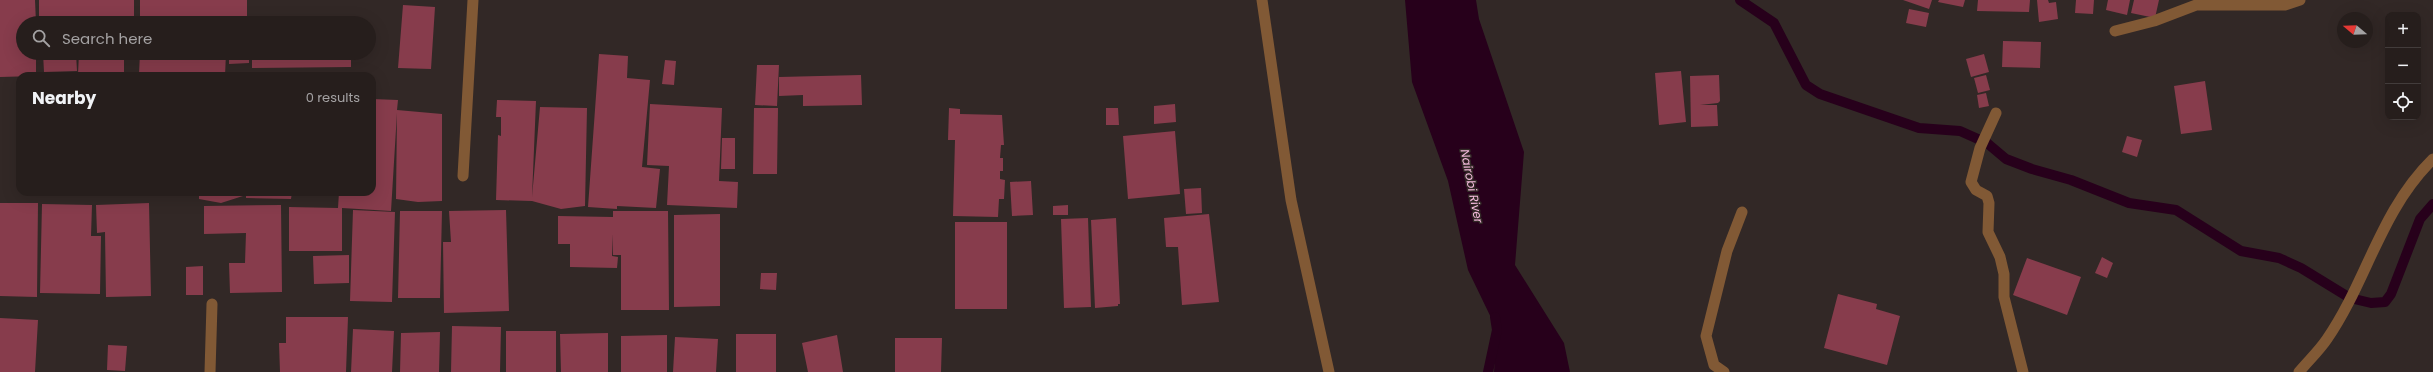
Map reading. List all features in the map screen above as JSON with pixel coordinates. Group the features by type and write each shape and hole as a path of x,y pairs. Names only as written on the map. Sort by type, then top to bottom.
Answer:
{"street":[{"path":"463,176 473,0"},
{"path":"1262,0 1291,200 1330,372"},
{"path":"2115,31 2154,21 2196,5 2285,5 2300,0"},
{"path":"1996,113 1982,143 1971,182 1976,190 1984,192 1989,202 1988,232 2000,257 2004,274 2004,297 2023,372"},
{"path":"2299,372 2330,334 2347,303 2383,228 2420,172 2433,159"},
{"path":"1724,372 1714,365 1706,336 1727,251 1742,212"},
{"path":"210,372 212,304"}],"water":[{"name":"Nairobi River","path":"1405,0 1476,0 1479,19 1524,152 1515,265 1564,343 1570,372 1494,372 1497,330 1468,270 1448,181 1412,82"}],"building":[{"path":"0,0 35,0 36,16 16,16 16,60 36,60 36,72 16,72 16,77 0,77"},
{"path":"39,0 134,0 134,16 39,16"},
{"path":"140,0 247,0 247,16 140,16"},
{"path":"1903,0 1932,0 1929,9"},
{"path":"1939,0 1965,0 1963,7 1938,2"},
{"path":"1978,0 2030,0 2029,12 1977,11"},
{"path":"2037,0 2048,0 2049,3 2056,2 2058,19 2039,22"},
{"path":"2076,0 2094,0 2093,14 2075,13"},
{"path":"2108,0 2130,0 2127,15 2106,10"},
{"path":"2134,0 2159,0 2155,18 2131,13"},
{"path":"403,5 435,7 431,69 398,68"},
{"path":"1909,9 1929,13 1926,27 1906,23"},
{"path":"2003,41 2041,42 2040,68 2002,67"},
{"path":"599,54 628,56 627,78 650,80 642,167 660,169 656,208 617,206 617,209 588,207"},
{"path":"1984,54 1989,72 1971,77 1966,59"},
{"path":"43,60 76,60 77,71 44,72"},
{"path":"79,60 124,60 124,72 78,72"},
{"path":"140,60 226,60 225,72 139,72"},
{"path":"229,60 249,60 249,63 229,64"},
{"path":"252,60 351,60 351,67 252,68"},
{"path":"665,60 676,61 674,85 662,84"},
{"path":"757,65 779,65 777,106 755,105"},
{"path":"1681,71 1686,122 1659,125 1655,73"},
{"path":"861,75 862,105 803,106 803,95 779,96 779,77"},
{"path":"1719,75 1720,101 1718,103 1700,105 1717,105 1718,126 1691,127 1690,76"},
{"path":"1986,75 1990,90 1978,93 1974,78"},
{"path":"2205,81 2212,130 2181,134 2174,86"},
{"path":"1986,93 1989,106 1979,108 1977,95"},
{"path":"376,99 398,100 397,110 442,114 442,201 418,202 396,199 397,113 391,211 342,208 342,251 289,251 289,207 338,208 339,196 376,196"},
{"path":"497,100 536,101 532,197 540,107 587,108 585,206 561,209 532,201 496,200 498,135 501,136 501,117 496,117"},
{"path":"650,104 722,108 719,181 738,182 737,208 667,205 669,166 647,165"},
{"path":"1175,104 1176,122 1154,124 1154,106"},
{"path":"754,108 778,108 777,174 753,174"},
{"path":"949,108 960,109 960,114 1002,115 1004,145 1001,145 1000,158 1003,158 1003,171 1000,171 1000,179 1005,180 1004,199 999,199 998,217 953,216 955,140 948,140"},
{"path":"1106,108 1118,108 1119,125 1106,125"},
{"path":"1175,131 1180,194 1128,199 1123,136"},
{"path":"2127,136 2142,140 2137,157 2122,152"},
{"path":"722,138 735,138 735,169 721,169"},
{"path":"1031,181 1033,215 1012,216 1010,182"},
{"path":"1201,188 1202,213 1186,214 1184,189"},
{"path":"199,196 243,196 221,203 199,199"},
{"path":"246,196 291,196 291,199 246,198"},
{"path":"0,203 38,203 37,297 0,296"},
{"path":"149,203 151,296 106,297 105,232 97,233 96,205"},
{"path":"42,204 92,205 91,236 101,236 100,294 40,293"},
{"path":"281,205 282,292 230,293 229,263 245,263 246,233 204,234 204,206"},
{"path":"1068,205 1068,215 1053,215 1053,206"},
{"path":"353,210 395,212 392,302 350,301"},
{"path":"506,210 509,311 444,313 443,242 451,242 449,211"},
{"path":"400,211 442,211 440,298 398,298"},
{"path":"613,211 668,211 669,310 621,310 621,255 613,255 613,234 612,256 618,257 617,268 570,267 570,244 558,244 558,216 613,217"},
{"path":"720,214 720,306 674,307 674,215"},
{"path":"1209,214 1219,302 1182,305 1178,247 1166,247 1164,218"},
{"path":"1088,218 1091,307 1064,308 1061,219"},
{"path":"1116,218 1120,304 1118,304 1118,306 1095,308 1091,220"},
{"path":"955,222 1007,222 1007,309 955,309"},
{"path":"349,255 349,283 314,284 313,256"},
{"path":"2102,257 2113,263 2107,278 2095,273"},
{"path":"2027,258 2081,277 2067,315 2013,295"},
{"path":"203,266 203,295 186,295 186,267"},
{"path":"761,273 777,273 776,290 760,289"},
{"path":"1838,294 1877,304 1876,309 1900,316 1887,365 1824,348"},
{"path":"286,317 348,317 346,372 280,372 279,343 286,343"},
{"path":"0,318 38,320 35,372 0,372"},
{"path":"452,326 501,327 500,372 451,372"},
{"path":"353,329 394,331 392,372 351,372"},
{"path":"506,331 556,331 556,372 506,372"},
{"path":"440,332 439,372 400,372 401,333"},
{"path":"608,333 608,372 561,372 560,334"},
{"path":"736,334 776,334 776,372 736,372"},
{"path":"667,335 667,372 621,372 621,336"},
{"path":"837,335 843,372 808,372 802,343"},
{"path":"675,337 718,339 716,372 673,372"},
{"path":"895,338 942,338 941,372 895,372"},
{"path":"108,345 127,346 125,371 107,370"}],"waterway":[{"path":"1740,0 1774,23 1806,85 1820,94 1919,128 1960,131 1987,143 2006,159 2032,169 2071,180 2129,203 2176,210 2241,251 2279,258 2301,268 2350,298 2371,303 2385,302 2391,294 2420,219 2433,204"},
{"path":"1488,372 1497,330 1495,317"}]}
